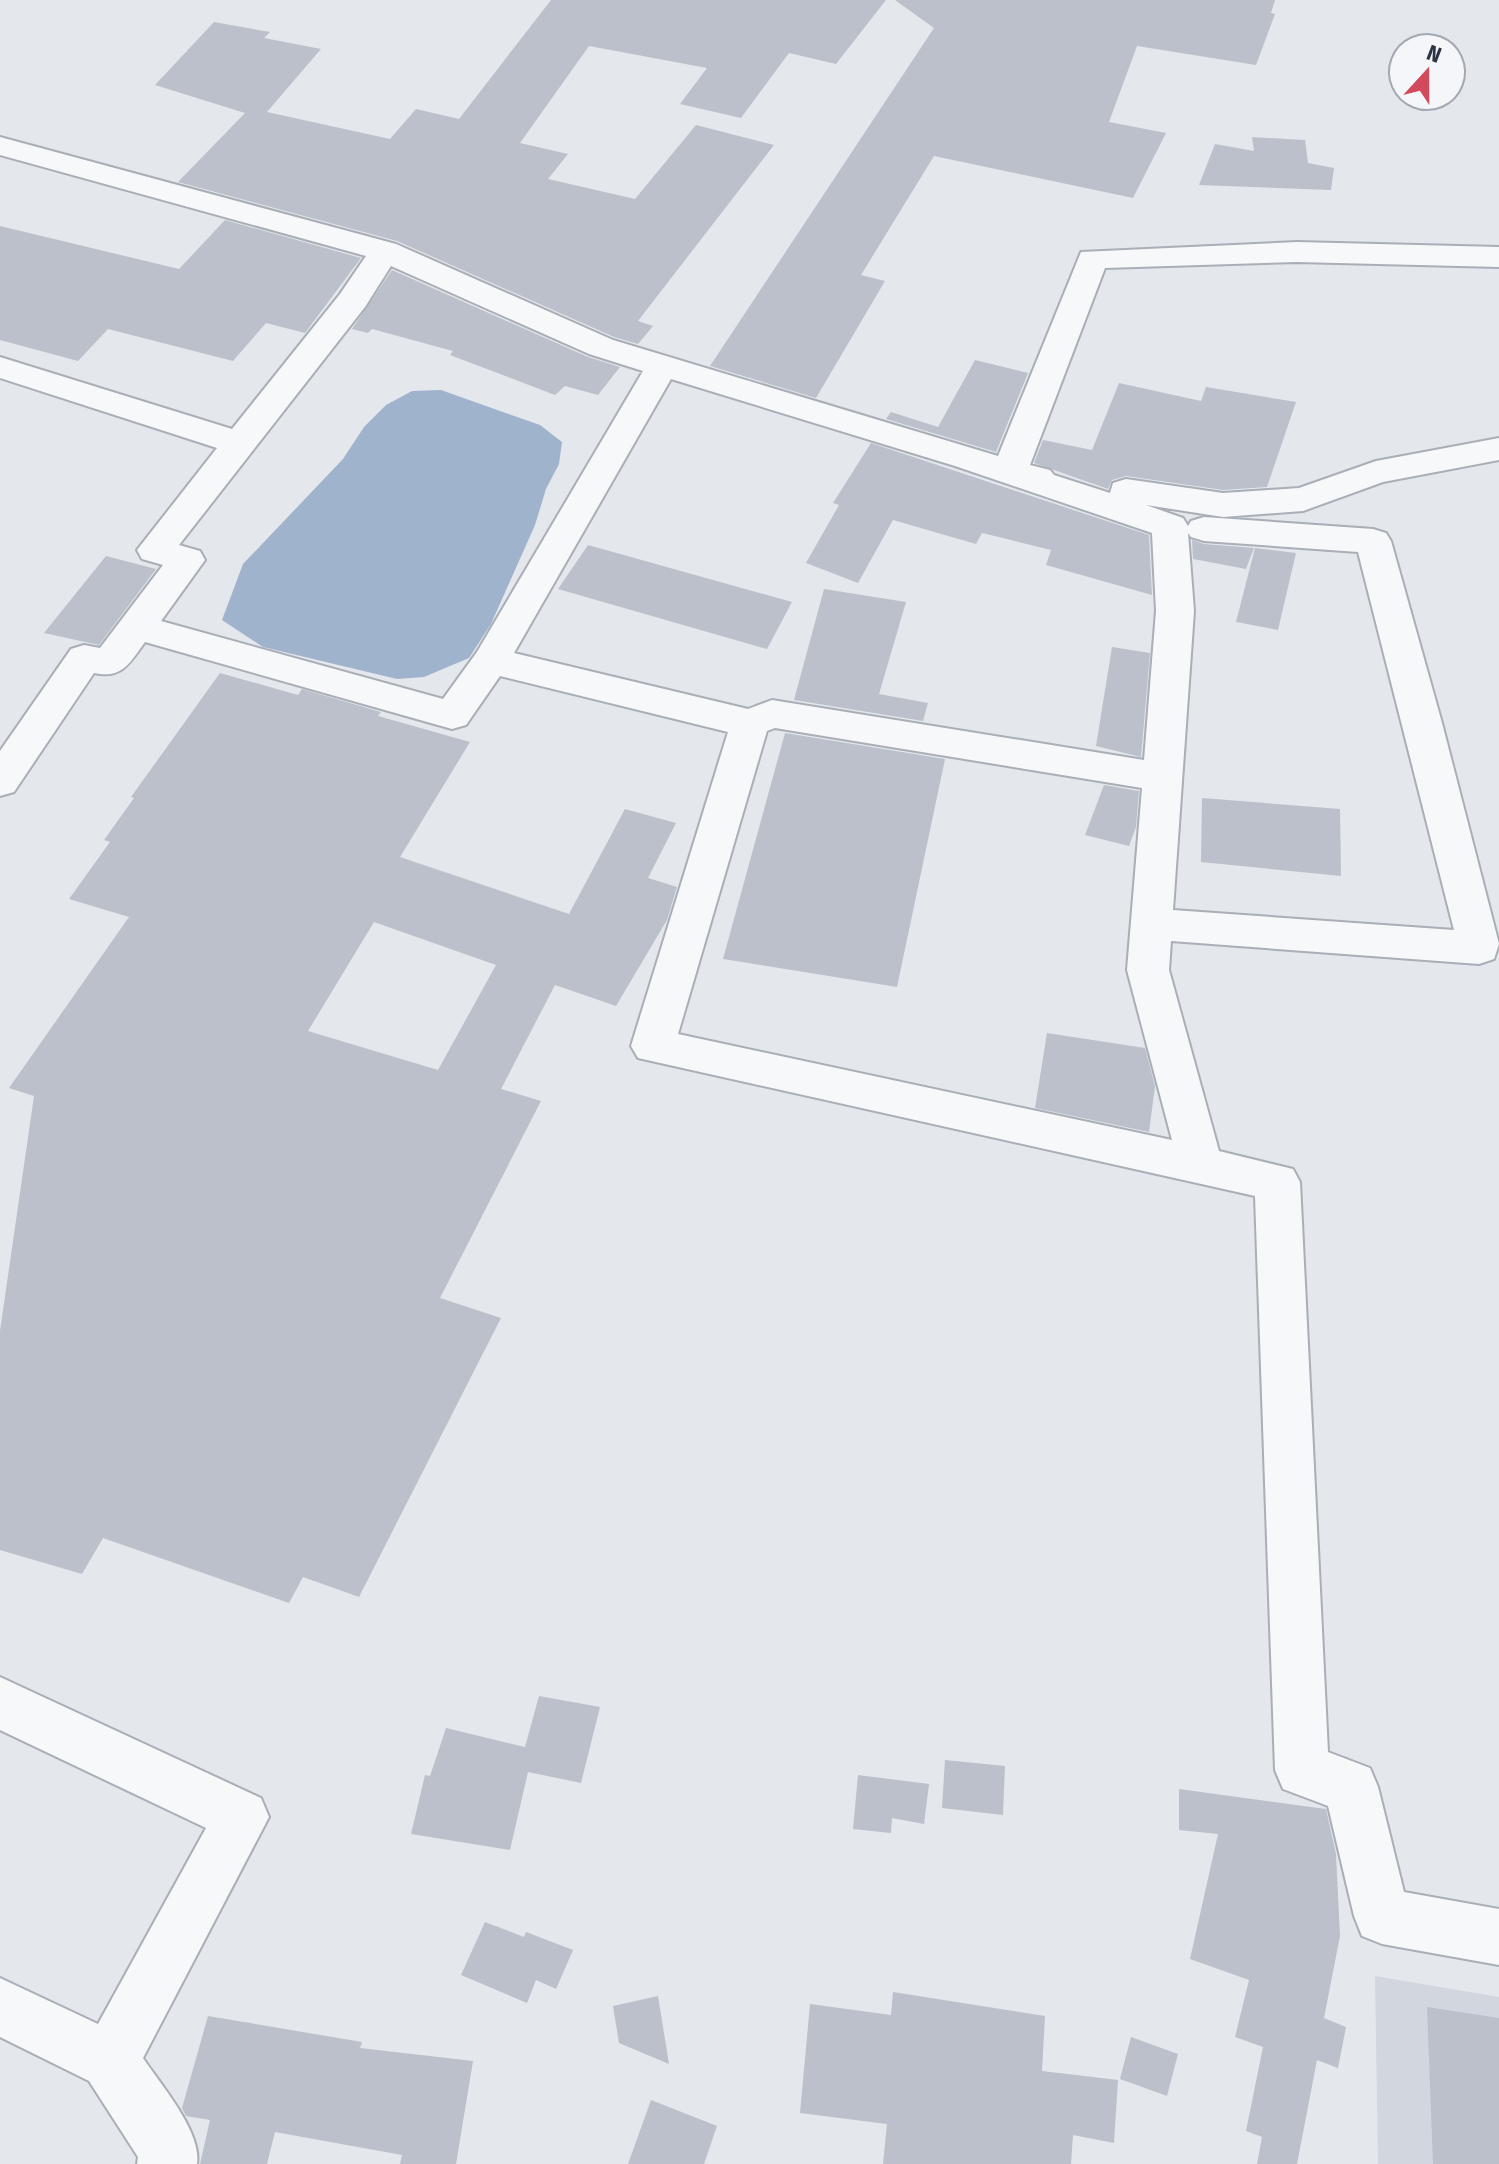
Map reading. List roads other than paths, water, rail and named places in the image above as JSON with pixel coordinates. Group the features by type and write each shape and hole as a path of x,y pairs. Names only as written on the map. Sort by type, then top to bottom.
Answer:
{"street":[{"path":"0,146 385,251 601,347 661,368 967,458 1170,526 1373,541 1423,723 1479,948 1152,924"},
{"path":"0,782 84,658 109,663 187,560 155,550 353,300 385,251"},
{"path":"1009,474 1092,259 1297,252 1499,257"},
{"path":"0,367 240,443"},
{"path":"136,627 452,715 491,661 661,368"},
{"path":"1009,474 1223,505 1303,499 1376,472 1499,449"},
{"path":"1170,526 1175,611 1148,970 1201,1166"},
{"path":"491,661 750,723 772,714 1163,777"},
{"path":"750,723 653,1046 1277,1182 1302,1770 1351,1787 1382,1916 1499,1937"},
{"path":"0,1703 242,1817 110,2060"},
{"path":"0,2007 110,2060 169,2151 167,2164"}],"water":[{"path":"441,390 540,425 562,442 559,464 546,489 535,525 491,624 469,658 424,677 397,679 263,647 222,620 243,564 343,459 364,427 386,405 412,391"}]}
